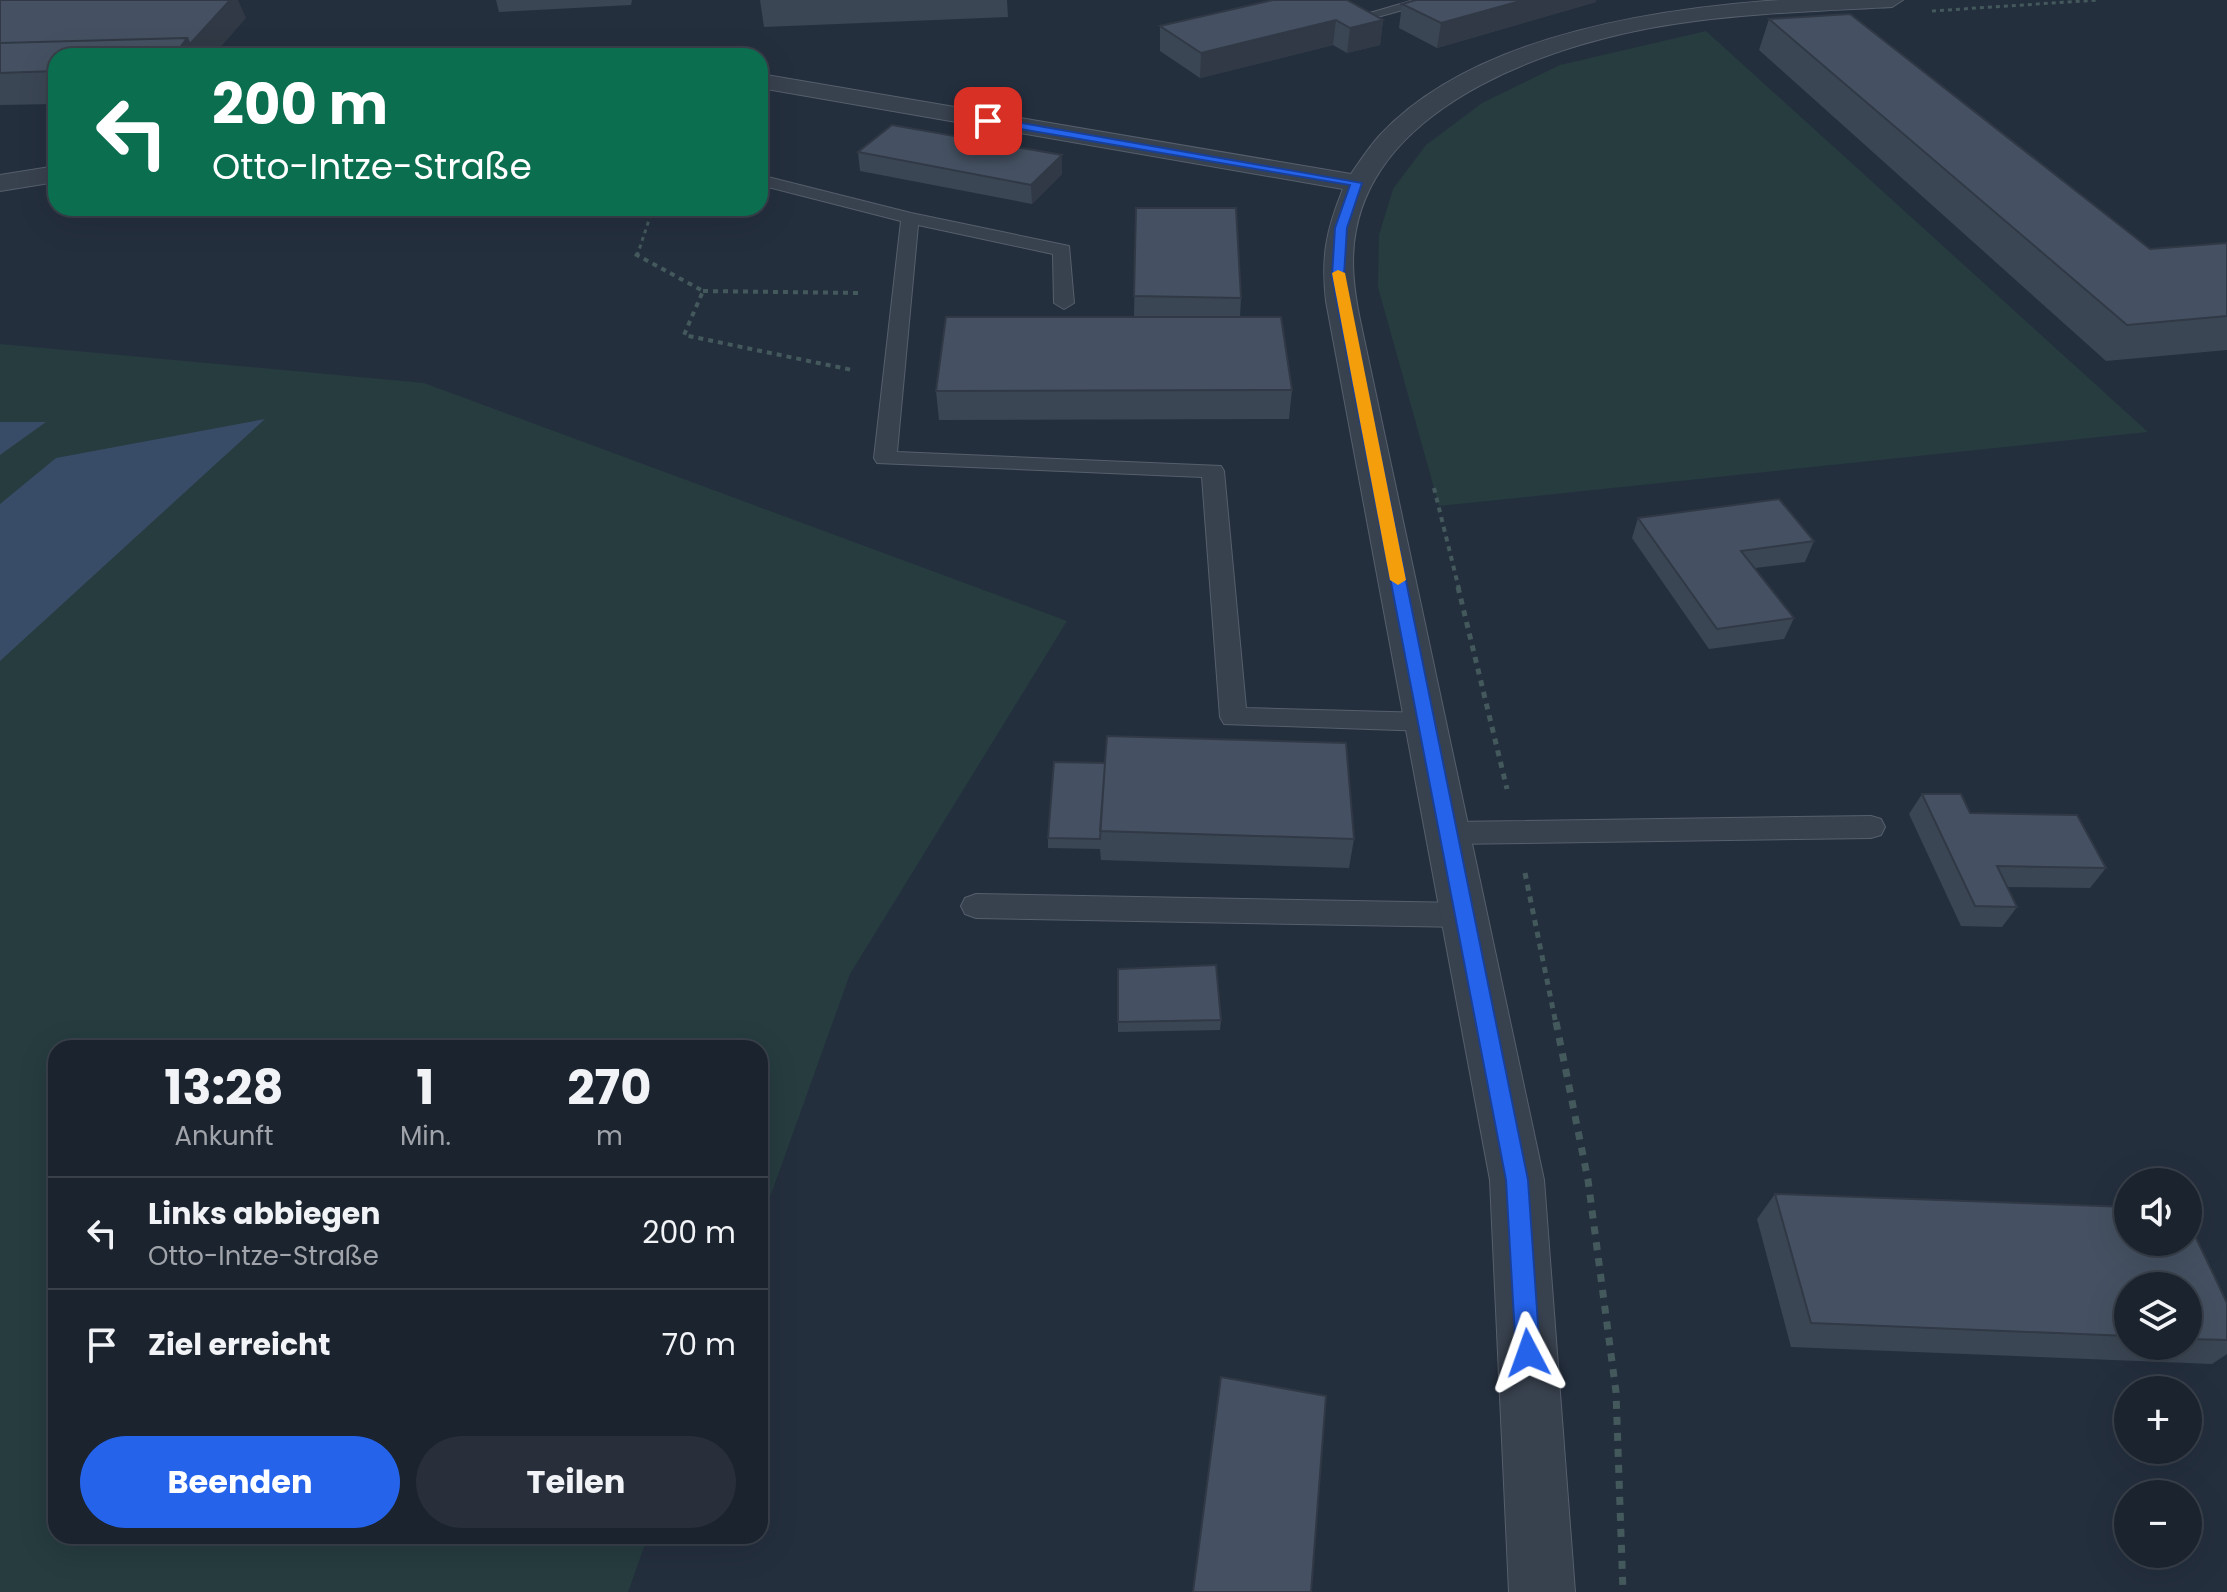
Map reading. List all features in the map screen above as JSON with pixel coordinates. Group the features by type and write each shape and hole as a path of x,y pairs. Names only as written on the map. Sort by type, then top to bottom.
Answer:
{"street":[{"path":"1647,0 1673,17"},
{"path":"1542,1592 1517,1180 1338,276 1341,228 1356,183 1405,122 1493,68 1597,34 1673,17 1892,0"},
{"path":"768,82 1356,183"},
{"path":"0,183 48,175"}],"lane":[{"path":"1370,15 1432,0"},
{"path":"768,182 910,218 1062,250 1064,303"},
{"path":"910,218 885,458 1213,471 1233,717 1427,722"},
{"path":"1449,833 1871,827"},
{"path":"976,906 1464,915"}],"path":[{"path":"1929,12 2098,0"},
{"path":"650,216 635,255 703,291 902,293"},
{"path":"703,291 684,335 893,378"},
{"path":"1430,477 1517,833 1588,1180 1616,1392 1623,1592"}],"green space":[{"path":"1706,31 2148,432 1439,506 1378,287 1379,235 1393,189 1426,145 1482,103 1560,65"},
{"path":"0,344 424,383 1067,621 850,974 768,1203 768,1040 48,1040 48,1544 645,1544 628,1592 0,1592"}],"water":[{"path":"265,419 0,661 0,504 56,458"},
{"path":"0,422 46,422 0,455"}],"building":[{"path":"0,0 230,0 190,44 187,38 0,43"},
{"path":"1273,0 1347,0 1383,20 1350,28 1336,20 1201,53 1160,26"},
{"path":"1416,0 1524,0 1441,23 1402,4"},
{"path":"1850,14 2150,249 2227,243 2227,316 2127,325 1769,19"},
{"path":"187,38 180,48 48,48 48,71 0,73 0,43"},
{"path":"892,125 1062,155 1031,185 858,152"},
{"path":"1136,208 1236,208 1241,298 1134,296"},
{"path":"946,317 1281,317 1292,390 936,391"},
{"path":"1779,499 1814,541 1741,551 1794,618 1717,629 1638,518"},
{"path":"1107,736 1346,743 1354,839 1100,831"},
{"path":"1054,762 1105,763 1100,839 1048,838"},
{"path":"1922,794 1961,794 1970,813 2077,815 2106,868 1997,866 2017,907 1975,906"},
{"path":"1216,965 1221,1020 1118,1022 1118,969"},
{"path":"1775,1194 2114,1206 2114,1256 2202,1256 2202,1250 2227,1303 2227,1340 2202,1339 2202,1272 2114,1272 2114,1335 1811,1323"},
{"path":"1221,1377 1326,1396 1311,1592 1193,1592"}],"slow traffic":[{"path":"1338,273 1398,580"}],"route":[{"path":"988,121 1356,183 1341,228 1338,276 1517,1180 1528,1353"}]}
